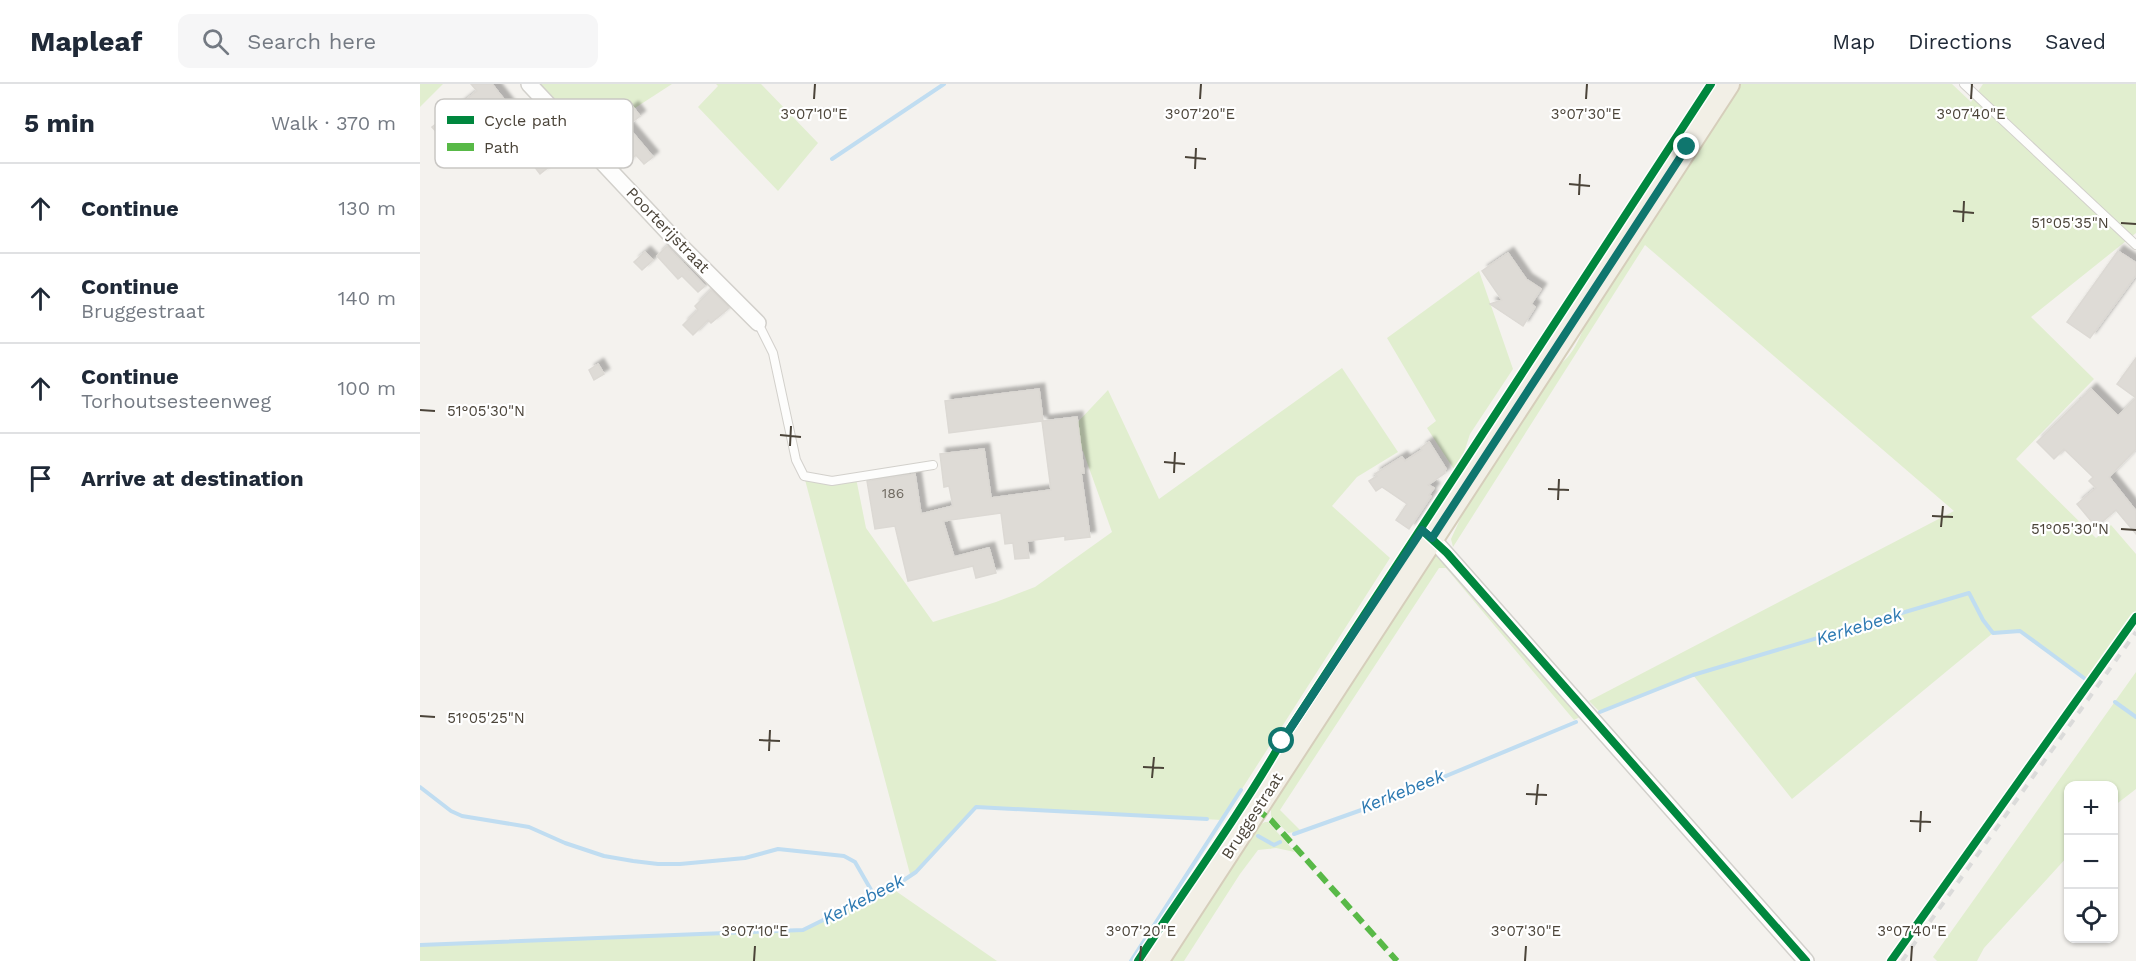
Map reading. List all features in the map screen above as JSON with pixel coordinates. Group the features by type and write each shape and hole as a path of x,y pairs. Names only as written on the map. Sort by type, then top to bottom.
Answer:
{"main road":[{"name":"Bruggestraat","path":"1157,961 1728,84"}],"street":[{"name":"Poorterijstraat","path":"529,84 543,99"},
{"name":"Poorterijstraat","path":"608,168 758,323"},
{"path":"1432,538 1806,961"}],"lane":[{"path":"1964,84 2136,245"},
{"path":"758,323 773,353 794,451 804,476 832,481 933,465"}],"green space":[{"path":"420,84 443,84 420,107"},
{"path":"530,84 672,84 633,109 633,99 544,99"},
{"path":"716,84 761,84 818,143 778,191 698,107 718,86"},
{"path":"1740,84 1952,84 1971,102 1983,84 2136,84 2136,233 2031,317 2094,379 2016,459 2096,538 2111,525 2136,554 2136,613 2088,681 2020,631 1993,633 1792,799 1693,675 1600,712 1589,701 1954,511 1645,245 1453,547 1451,539 1468,502 1557,366 1572,352 1586,318"},
{"path":"1479,271 1513,369 1470,434 1457,474 1427,428 1436,421 1387,338"},
{"path":"1342,368 1398,452 1357,477 1332,506 1390,558 1222,820 977,807 916,872 910,874 804,476 832,481 856,478 866,528 933,622 1035,587 1112,532 1074,426 1108,390 1159,499"},
{"path":"1436,555 1443,556 1584,715 1574,720 1446,568 1439,568 1280,810 1301,831 1288,833 1271,816 1271,809 1277,795 1430,559"},
{"path":"2136,672 2136,789 2118,803 2118,781 2064,781 2064,860 1984,948 1977,961 1937,961 1933,957"},
{"path":"1268,822 1295,852 1276,848 1258,850 1184,961 1168,961 1259,825"},
{"path":"890,887 997,961 420,961 420,946 803,930"}],"building":[{"path":"471,84 492,84 504,99 467,99 477,91"},
{"path":"633,107 640,116 633,121"},
{"path":"633,133 653,157 644,164 636,155 633,158"},
{"path":"535,168 548,168 540,174"},
{"path":"667,246 705,286 698,292 682,276 678,279 657,256"},
{"path":"2118,251 2136,263 2136,275 2090,338 2067,322"},
{"path":"645,252 653,260 642,270 634,262"},
{"path":"1508,253 1526,279 1541,289 1531,304 1535,307 1523,326 1490,304 1502,300 1482,271"},
{"path":"711,290 729,308 711,323 708,320 693,335 683,325 698,310 695,306"},
{"path":"2136,358 2136,398 2117,384"},
{"path":"598,364 604,374 594,380 589,370"},
{"path":"1039,389 1043,421 1077,417 1084,473 1081,473 1090,537 1065,540 1065,536 1027,541 1029,558 1015,559 1013,543 1005,544 1001,513 943,521 954,557 989,548 996,573 976,578 973,566 908,581 895,526 875,529 867,481 915,474 921,514 953,506 949,486 944,487 940,454 984,449 991,498 1051,490 1042,421 949,433 945,401"},
{"path":"2091,389 2118,416 2136,398 2136,449 2109,477 2136,511 2136,534 2116,510 2096,527 2077,504 2096,488 2089,481 2093,477 2064,449 2054,459 2037,442"},
{"path":"1429,442 1446,469 1445,473 1428,485 1434,488 1429,495 1431,496 1409,529 1396,520 1407,504 1382,487 1376,491 1369,481 1377,476 1375,474 1402,457 1405,461 1422,450 1421,448"}],"waterway":[{"path":"832,159 944,84"},
{"name":"Kerkebeek","path":"1600,712 1693,675 1969,593 1983,620 1993,633 2020,631 2088,681"},
{"name":"Kerkebeek","path":"2115,702 2136,717"},
{"name":"Kerkebeek","path":"1294,834 1381,803 1576,722"},
{"path":"420,787 451,811 462,816 529,827 565,843 604,856 633,861 680,864 745,858 778,849 844,856 855,862 874,895"},
{"path":"1131,961 1241,790"},
{"name":"Kerkebeek","path":"420,945 803,930 916,872 976,807 1207,819"},
{"name":"Kerkebeek","path":"1258,836 1274,845 1280,842"}],"railway":[{"path":"1902,961 2136,632"}],"marked path":[{"path":"1256,809 1271,820 1397,961"}],"cycle path":[{"path":"1138,961 1230,825 1282,741 1711,84"},
{"path":"1422,530 1447,553 1806,961"},
{"path":"1891,961 2136,617"}],"route":[{"path":"1282,741 1422,530 1432,538 1687,147"}]}
